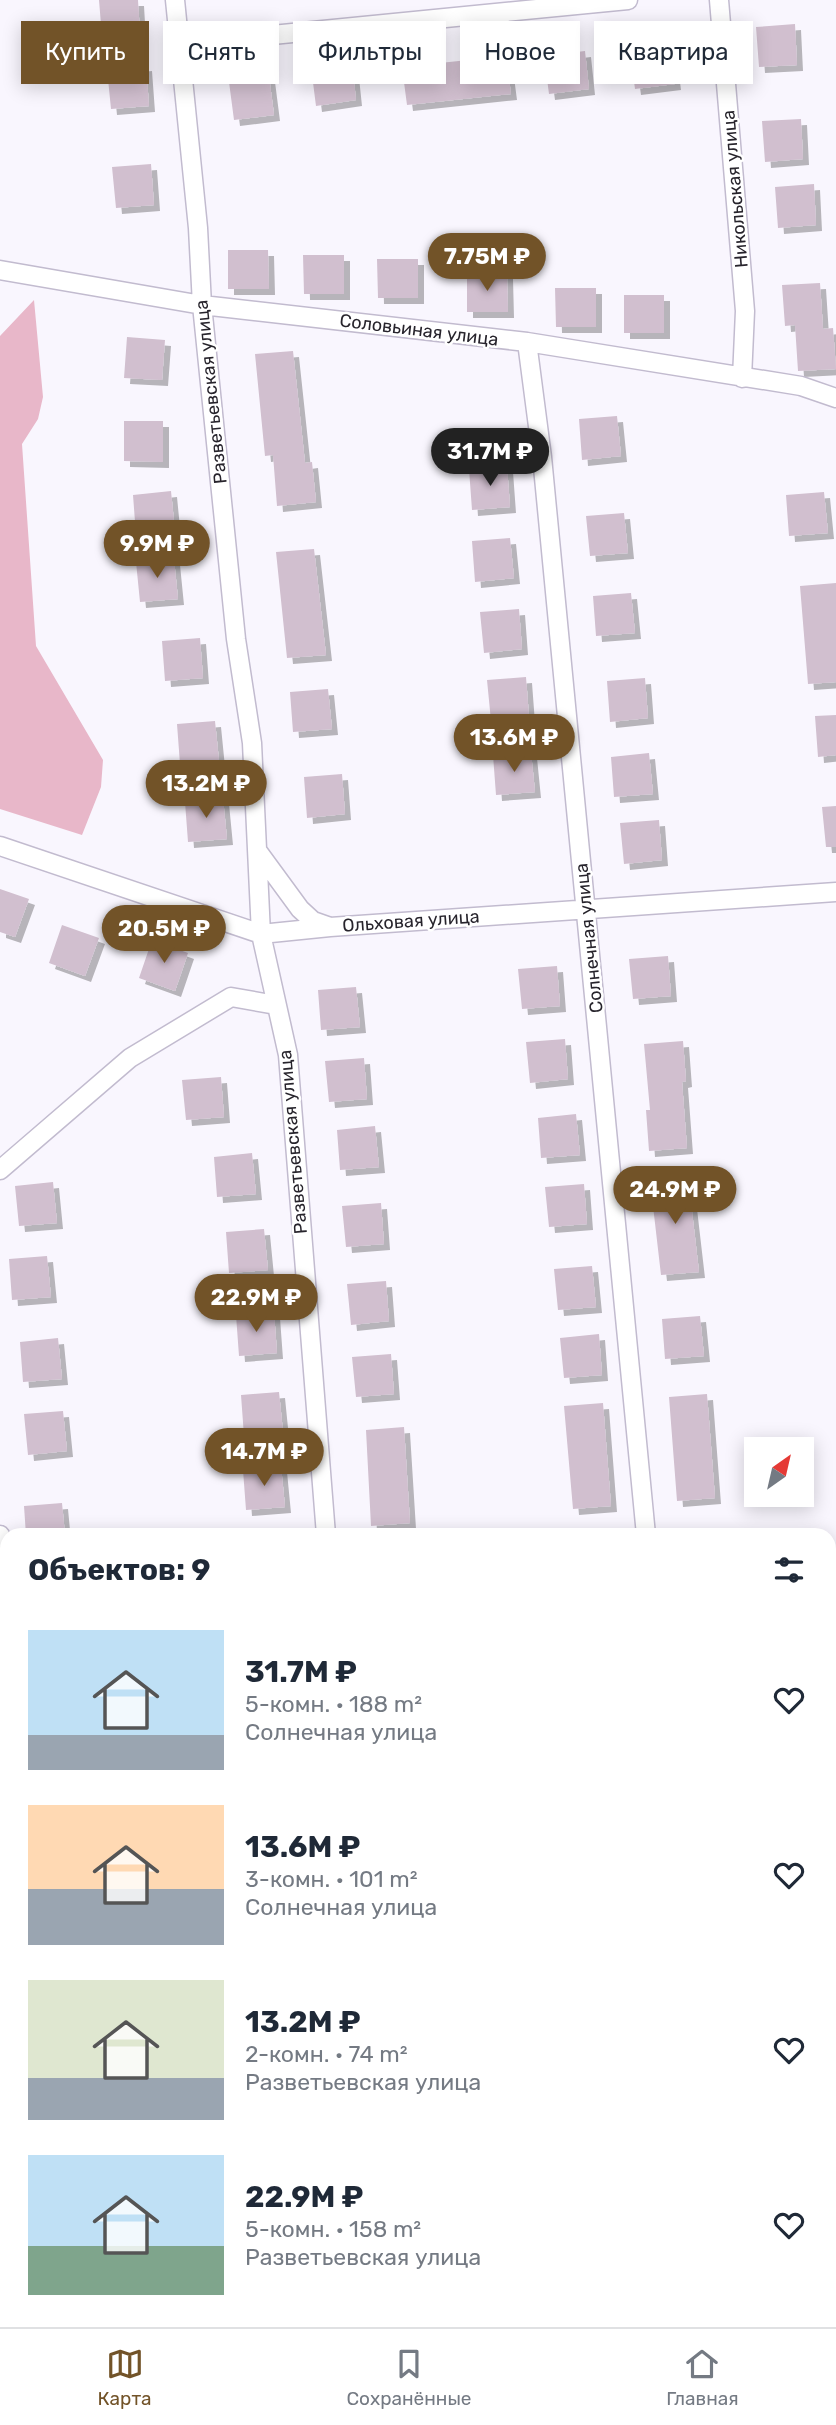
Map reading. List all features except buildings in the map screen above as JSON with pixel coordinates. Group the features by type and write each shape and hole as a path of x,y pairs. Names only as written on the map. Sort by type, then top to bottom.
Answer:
{"street":[{"name":"Разветьевская улица","path":"175,0 177,21"},
{"path":"279,34 628,0"},
{"name":"Никольская улица","path":"719,0 745,311 742,378"},
{"name":"Разветьевская улица","path":"183,84 198,228 202,305 236,639 252,743 261,934 288,1055 325,1528"},
{"name":"Соловьиная улица","path":"0,270 202,305 527,342 801,386 836,398"},
{"name":"Солнечная улица","path":"527,342 542,457 645,1528"},
{"name":"Ольховая улица","path":"0,846 261,934 330,926 836,892"},
{"path":"258,852 300,909 313,921 330,926"},
{"path":"0,1170 130,1058 231,997 276,1005"}],"shaded area":[{"path":"34,300 43,397 38,419 22,444 36,646 103,760 101,787 82,835 0,809 0,336"}]}
